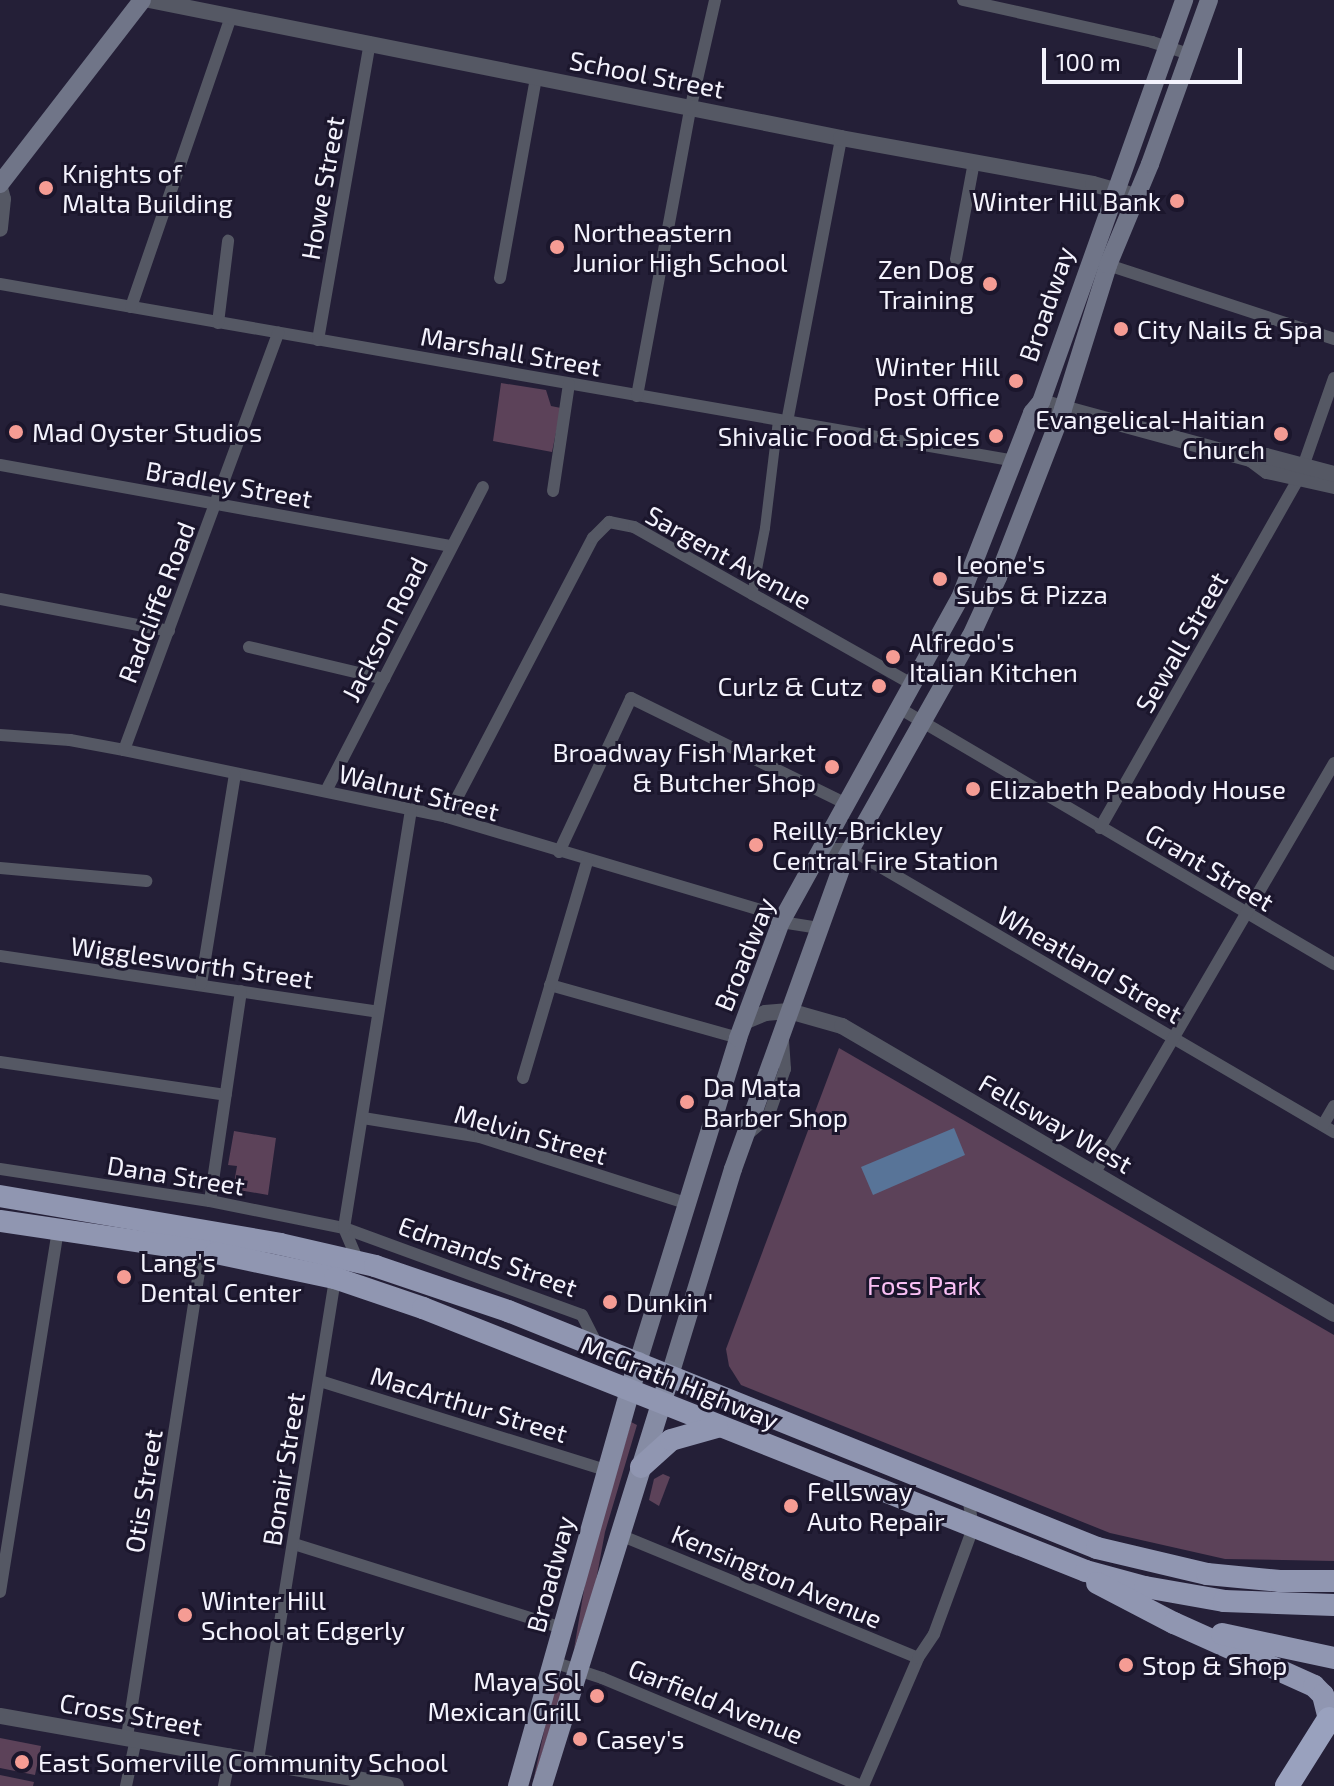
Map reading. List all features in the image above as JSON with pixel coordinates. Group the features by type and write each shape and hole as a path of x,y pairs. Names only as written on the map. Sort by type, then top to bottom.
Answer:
{"highway":[{"name":"McGrath Highway","path":"0,1196 268,1242 358,1261 473,1298 598,1346 1084,1544 1144,1562 1232,1577 1334,1581"},
{"name":"McGrath Highway","path":"0,1221 202,1251 335,1278 423,1308 1064,1563 1113,1579 1184,1595 1260,1604 1334,1605"},
{"path":"641,1467 671,1440 717,1427"},
{"path":"1064,1563 1174,1623 1314,1686 1323,1695 1331,1716 1287,1786"},
{"path":"1174,1623 1334,1658"}],"main road":[{"path":"0,186 142,0"},
{"name":"Broadway","path":"518,1786 605,1470 685,1203 741,1030 781,922 960,598 1032,413 1041,402 1184,0"},
{"name":"Broadway","path":"542,1786 745,1137 818,928 850,849 971,636 1003,564 1063,409 1108,265 1209,0"},
{"path":"1003,564 1004,531 1020,482 1015,461"},
{"path":"870,762 893,774"},
{"path":"1275,1786 1331,1716"}],"street":[{"name":"School Street","path":"149,0 1136,196"},
{"path":"637,396 691,106 715,0"},
{"path":"963,0 1190,54"},
{"path":"131,307 231,16"},
{"name":"Howe Street","path":"318,340 370,43"},
{"path":"500,278 536,77"},
{"path":"752,595 782,421 841,138"},
{"path":"956,259 974,162"},
{"path":"0,186 3,193 0,229"},
{"path":"218,323 228,241"},
{"path":"1108,265 1334,339"},
{"name":"Marshall Street","path":"0,284 1015,461"},
{"name":"Radcliffe Road","path":"124,750 278,333"},
{"name":"Sewall Street","path":"1100,828 1302,472 1334,378"},
{"path":"553,491 569,384"},
{"path":"1041,402 1251,459 1266,456 1334,486"},
{"name":"Bradley Street","path":"0,465 450,546"},
{"path":"1302,472 1334,474"},
{"name":"Jackson Road","path":"326,791 483,487"},
{"name":"Sargent Avenue","path":"447,817 600,527 609,522 634,527 912,684"},
{"path":"0,599 169,631"},
{"path":"249,647 384,679"},
{"path":"559,852 631,698 846,804"},
{"name":"Grant Street","path":"899,708 1334,964"},
{"name":"Walnut Street","path":"0,735 70,740 447,817 768,912 781,922 818,928"},
{"path":"1094,1174 1334,763"},
{"path":"201,984 235,775"},
{"path":"358,1261 344,1228 411,810"},
{"path":"821,849 850,849"},
{"name":"Wheatland Street","path":"850,849 1328,1128"},
{"path":"523,1078 588,859"},
{"path":"0,868 146,881"},
{"name":"Wigglesworth Street","path":"0,956 378,1012"},
{"path":"550,985 741,1030"},
{"path":"210,1201 241,991"},
{"name":"Fellsway West","path":"741,1030 765,1013 789,1011 842,1026 1334,1314"},
{"path":"0,1062 226,1095"},
{"path":"1328,1128 1334,1106"},
{"name":"Melvin Street","path":"363,1118 480,1137 685,1203"},
{"name":"Dana Street","path":"0,1169 210,1201 344,1228"},
{"name":"Edmands Street","path":"344,1228 582,1315 598,1346"},
{"path":"0,1592 58,1229"},
{"name":"Otis Street","path":"126,1786 202,1251"},
{"name":"Bonair Street","path":"258,1760 335,1278"},
{"name":"MacArthur Street","path":"320,1381 605,1470"},
{"path":"862,1786 918,1658 934,1634 973,1528 968,1497"},
{"name":"Kensington Avenue","path":"620,1535 918,1658"},
{"path":"294,1544 562,1628"},
{"name":"Garfield Avenue","path":"553,1662 862,1786"},
{"name":"Cross Street","path":"0,1716 396,1786"},
{"path":"224,1786 230,1755"}],"green space":[{"path":"501,383 546,390 551,406 561,408 552,452 493,441"},
{"name":"Foss Park","path":"839,1048 1334,1335 1334,1561 1225,1559 1110,1533 741,1385 729,1366 726,1349"},
{"path":"234,1131 276,1138 268,1195 233,1189 237,1166 228,1165"},
{"path":"631,1422 637,1425 605,1532 595,1586 574,1649 586,1578"},
{"path":"663,1474 670,1477 659,1506 649,1500 654,1479"},
{"path":"563,1680 533,1782 549,1708 555,1689"},
{"path":"0,1738 41,1746 35,1775 0,1768"},
{"path":"0,1775 34,1782 33,1786 0,1786"}],"water":[{"path":"954,1128 965,1155 873,1195 861,1167"}],"place":[{"name":"Knights of Malta Building","path":"46,188"},
{"name":"Winter Hill Bank","path":"1177,201"},
{"name":"Northeastern Junior High School","path":"557,247"},
{"name":"Zen Dog Training","path":"990,284"},
{"name":"City Nails & Spa","path":"1121,329"},
{"name":"Winter Hill Post Office","path":"1016,381"},
{"name":"Mad Oyster Studios","path":"16,432"},
{"name":"Evangelical-Haitian Church","path":"1281,434"},
{"name":"Shivalic Food & Spices","path":"996,436"},
{"name":"Leone's Subs & Pizza","path":"940,579"},
{"name":"Alfredo's Italian Kitchen","path":"893,657"},
{"name":"Curlz & Cutz","path":"879,686"},
{"name":"Broadway Fish Market & Butcher Shop","path":"832,767"},
{"name":"Elizabeth Peabody House","path":"973,789"},
{"name":"Reilly-Brickley Central Fire Station","path":"756,845"},
{"name":"Da Mata Barber Shop","path":"687,1102"},
{"name":"Lang's Dental Center","path":"124,1277"},
{"name":"Dunkin'","path":"610,1302"},
{"name":"Fellsway Auto Repair","path":"791,1506"},
{"name":"Winter Hill School at Edgerly","path":"185,1615"},
{"name":"Stop & Shop","path":"1126,1665"},
{"name":"Maya Sol Mexican Grill","path":"597,1696"},
{"name":"Casey's","path":"580,1739"},
{"name":"East Somerville Community School","path":"22,1762"}]}
